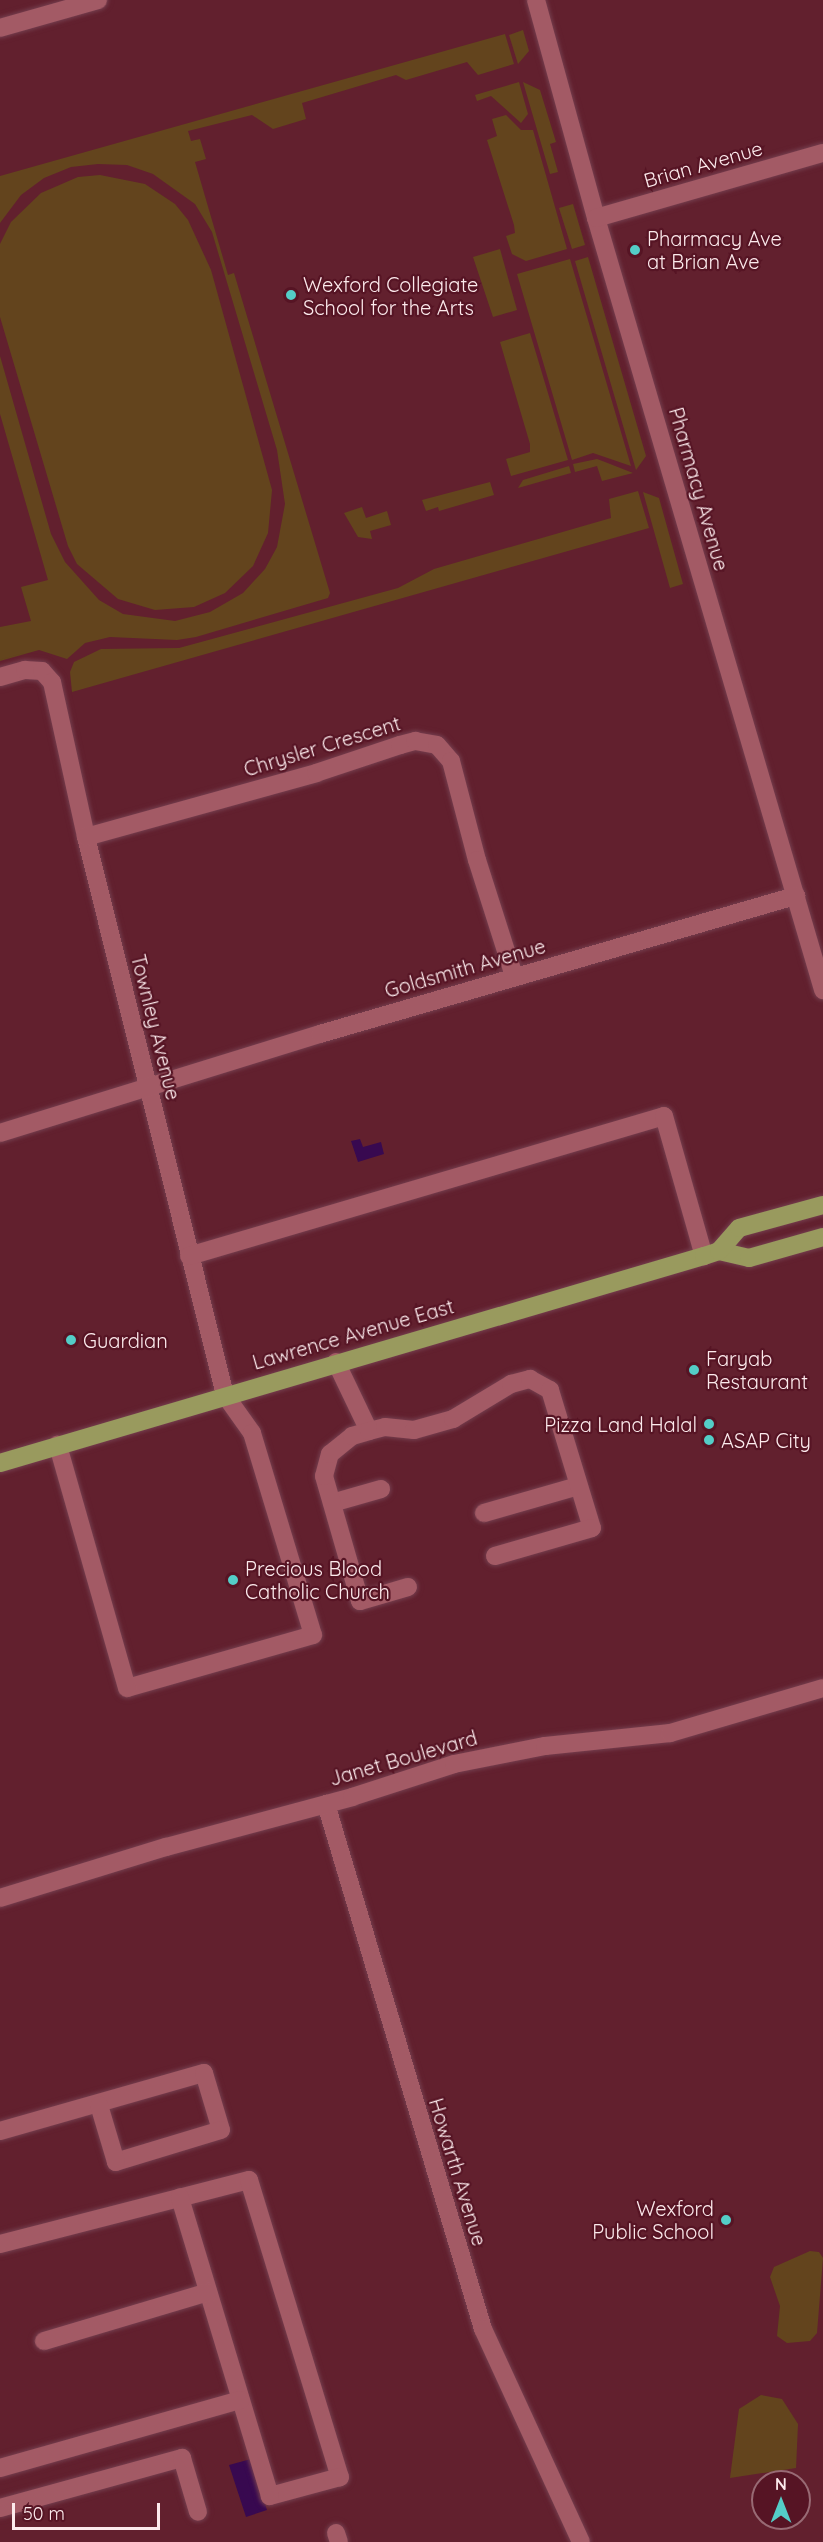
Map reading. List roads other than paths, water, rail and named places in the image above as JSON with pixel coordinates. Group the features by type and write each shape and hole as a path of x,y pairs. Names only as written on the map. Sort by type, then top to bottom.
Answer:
{"main road":[{"path":"712,1253 739,1228 823,1205"},
{"name":"Lawrence Avenue East","path":"0,1463 336,1362 712,1253 749,1258 823,1237"}],"street":[{"path":"0,28 98,0"},
{"name":"Pharmacy Avenue","path":"536,0 596,218 823,990"},
{"name":"Brian Avenue","path":"596,218 823,153"},
{"name":"Townley Avenue","path":"0,677 25,670 42,672 52,682 86,837 225,1395"},
{"name":"Chrysler Crescent","path":"86,837 316,773 400,744 415,741 437,744 451,761 477,860 514,976"},
{"name":"Goldsmith Avenue","path":"0,1133 147,1086 514,976 796,897"},
{"path":"189,1256 664,1116 712,1253"},
{"path":"336,1362 369,1431"},
{"path":"408,1587 360,1601 324,1476 330,1454 352,1436 369,1431 385,1427 414,1430 453,1419 511,1384 530,1379 550,1390 592,1528 495,1556"},
{"path":"58,1445 127,1688 314,1635 252,1433 225,1395"},
{"path":"484,1513 578,1486"},
{"path":"332,1503 381,1489"},
{"name":"Janet Boulevard","path":"0,1898 326,1804 454,1764 545,1746 670,1733 823,1688"},
{"name":"Howarth Avenue","path":"326,1804 483,2329 581,2542"},
{"path":"0,2131 204,2073 221,2130 116,2162 99,2104"},
{"path":"0,2244 180,2197 249,2180 340,2477 270,2496 180,2197"},
{"path":"44,2341 208,2292"},
{"path":"0,2468 241,2400"},
{"path":"0,2508 182,2458 198,2512"}],"place":[{"name":"Pharmacy Ave at Brian Ave","path":"635,250"},
{"name":"Wexford Collegiate School for the Arts","path":"291,295"},
{"name":"Guardian","path":"71,1340"},
{"name":"Faryab Restaurant","path":"694,1370"},
{"name":"Pizza Land Halal","path":"709,1424"},
{"name":"ASAP City","path":"709,1440"},
{"name":"Precious Blood Catholic Church","path":"233,1580"},
{"name":"Wexford Public School","path":"726,2220"}]}
